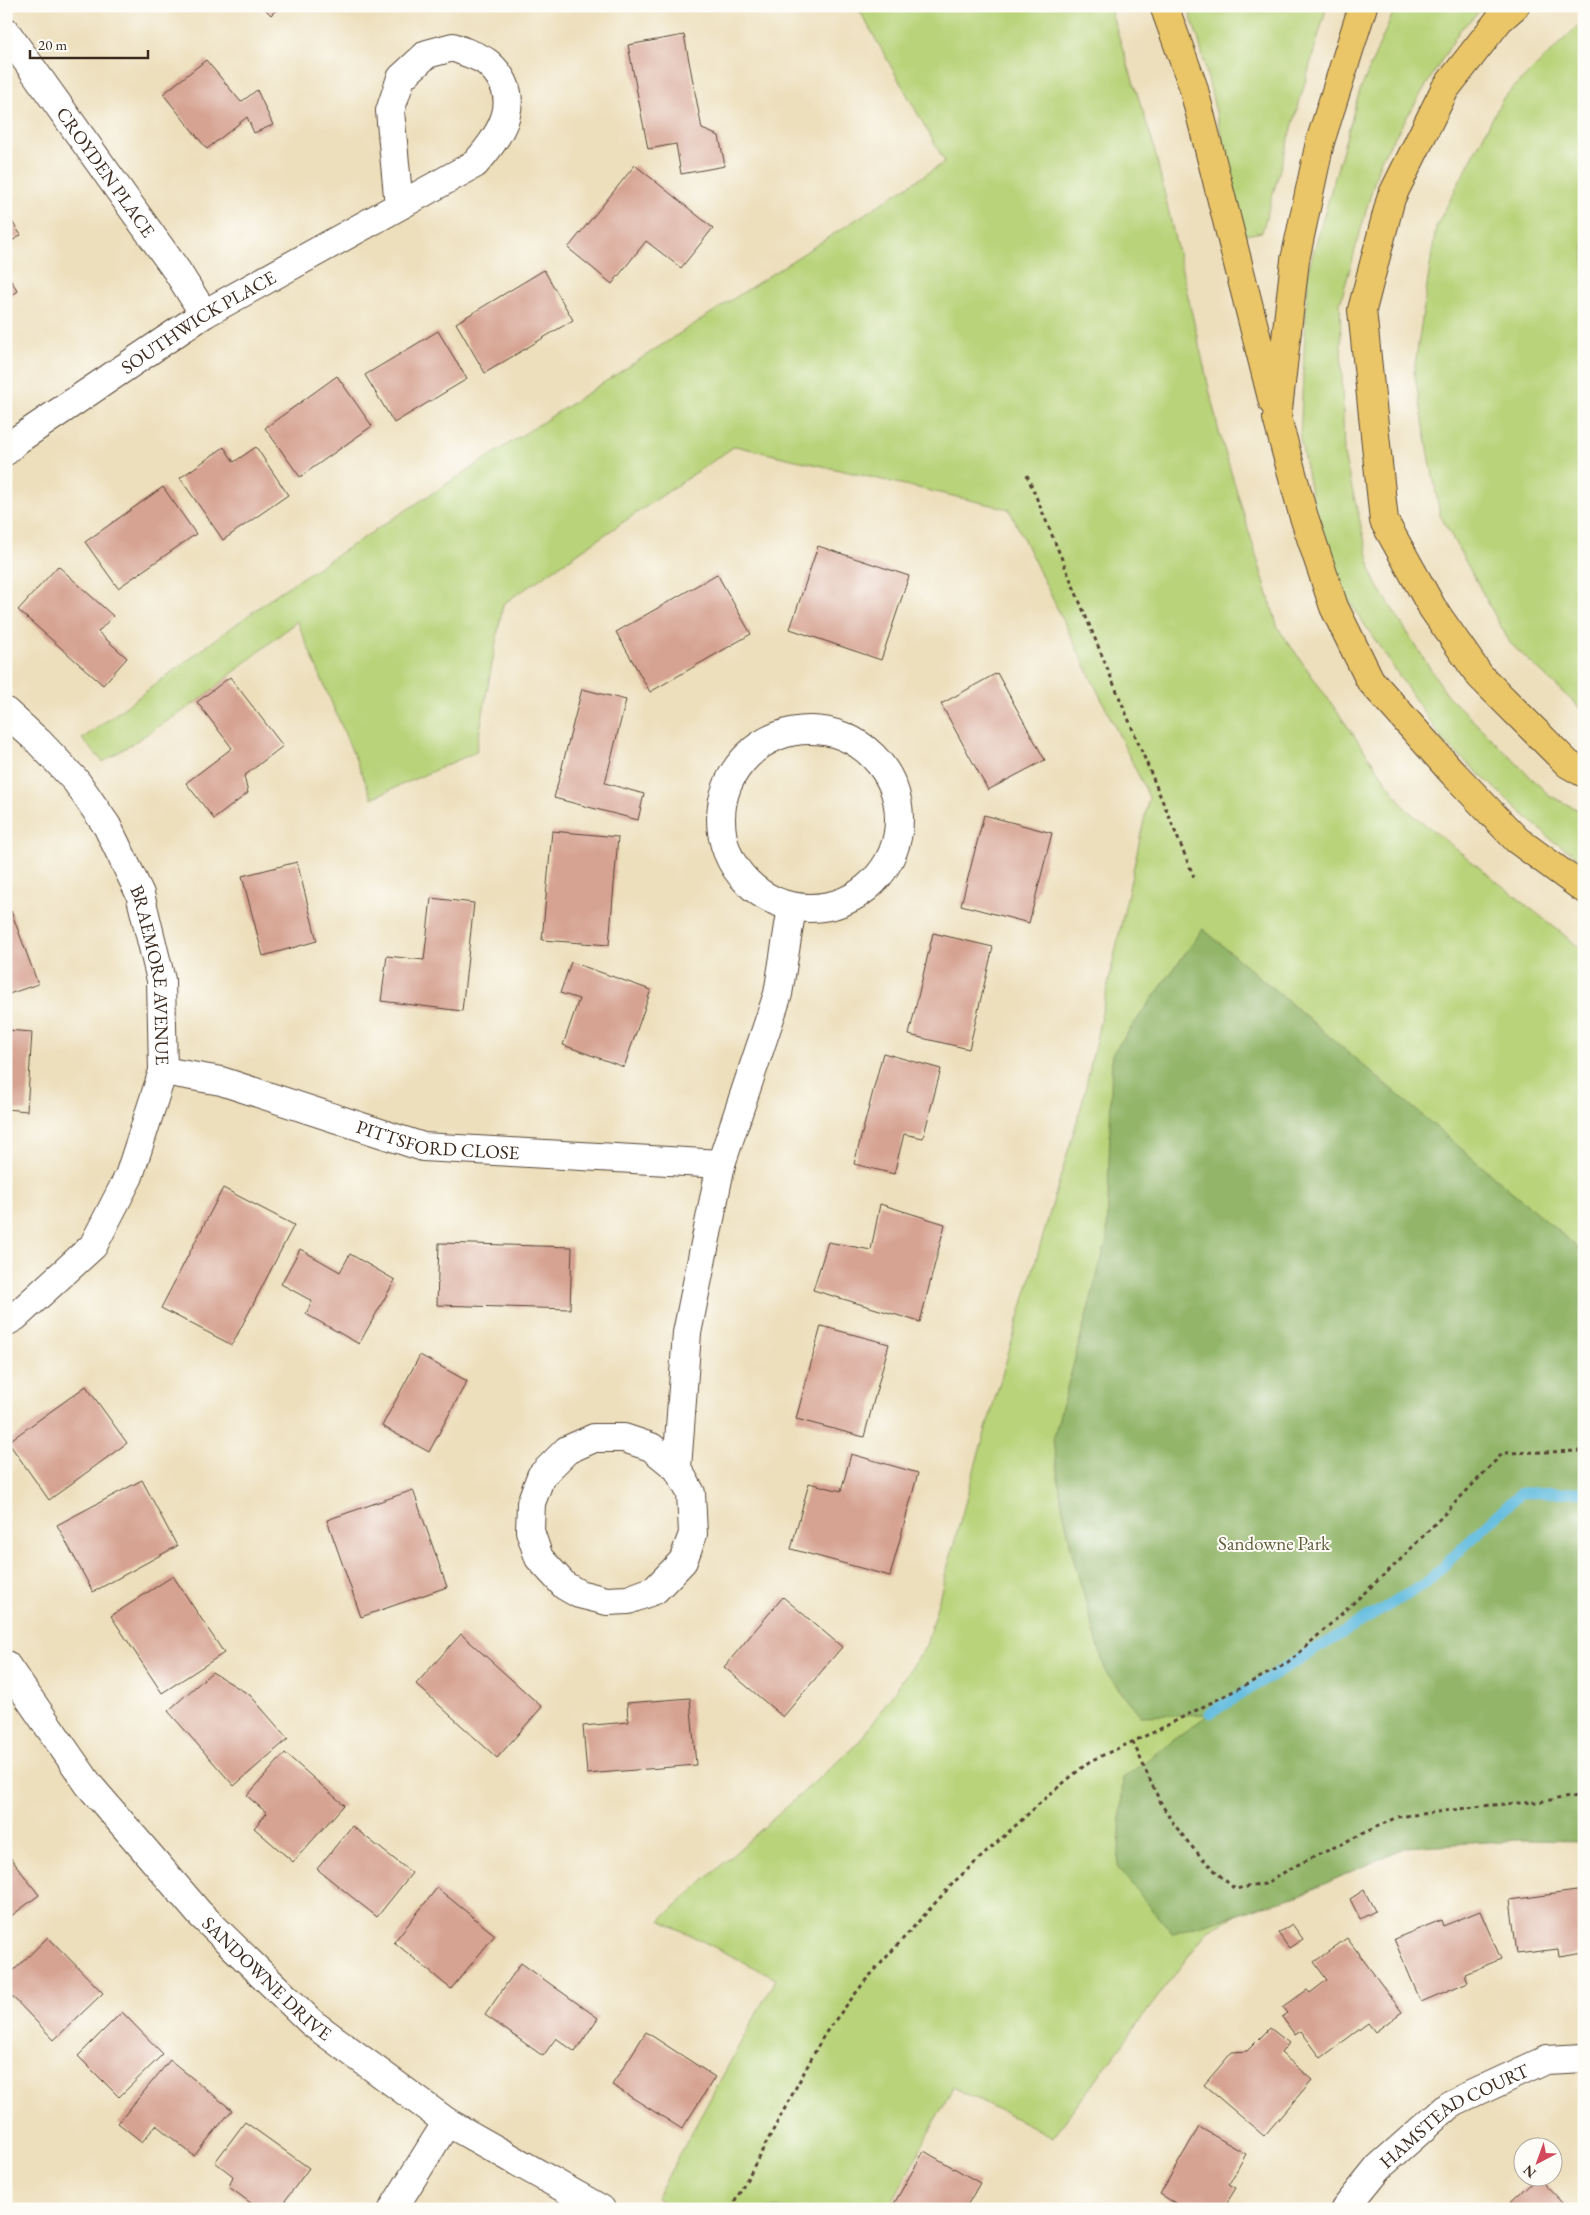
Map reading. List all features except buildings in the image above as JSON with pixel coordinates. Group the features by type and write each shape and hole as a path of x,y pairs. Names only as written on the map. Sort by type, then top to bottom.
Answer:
{"highway":[{"path":"1164,6 1193,86 1277,418 1303,514 1334,607 1370,680 1453,773 1517,840 1584,889"},
{"path":"1277,418 1295,260 1320,142 1363,6"},
{"path":"1515,6 1498,20 1445,88 1391,198 1362,310 1384,521 1433,610 1480,676 1568,764 1584,773"}],"street":[{"name":"CROYDEN PLACE","path":"6,32 177,271 204,314"},
{"name":"SOUTHWICK PLACE","path":"6,451 16,441 204,314 475,164 494,144 507,115 506,84 487,62 453,47 427,54 401,78 390,111 399,206"},
{"name":"BRAEMORE AVENUE","path":"6,712 76,781 107,826 140,894 161,980 163,1071 129,1176 93,1246 15,1317 6,1322"},
{"path":"820,730 850,739 870,753 894,790 899,821 896,843 883,871 861,893 836,905 792,908 763,896 740,875 724,847 720,816 729,779 756,748 783,733 820,730"},
{"path":"677,1468 651,1447 624,1438 594,1438 567,1450 541,1476 531,1503 530,1530 539,1558 565,1586 579,1594 607,1601 628,1600 655,1590 683,1561 693,1534 691,1493 677,1468 686,1333 721,1164 778,994 792,908"},
{"name":"PITTSFORD CLOSE","path":"163,1071 221,1081 423,1147 721,1164"},
{"name":"SANDOWNE DRIVE","path":"6,1665 90,1785 199,1912 312,2023 447,2122 601,2209"},
{"name":"HAMSTEAD COURT","path":"1346,2209 1379,2167 1449,2105 1546,2060 1584,2058"},
{"path":"393,2209 447,2122"}],"path":[{"path":"1027,475 1194,877"},
{"path":"731,2209 824,2035 865,1981 954,1881 1043,1800 1090,1761 1133,1742 1288,1663 1399,1561 1504,1453 1584,1451"},
{"path":"1133,1742 1157,1796 1179,1831 1206,1863 1235,1889 1265,1884 1293,1867 1397,1817 1491,1805 1537,1802 1584,1794"}],"green space":[{"name":"Sandowne Park","path":"857,6 1109,6 1153,143 1219,432 1278,628 1406,809 1584,951 1584,1805 1405,1824 1208,1930 1053,2137 953,2087 889,2209 676,2209 656,2198 776,1978 660,1920 858,1743 926,1646 978,1456 1082,1104 1149,797 1009,509 735,446 503,604 476,752 372,798 297,621 197,702 103,762 82,739 278,593 945,162"},
{"path":"1187,6 1327,6 1262,232 1245,235 1199,41"},
{"path":"1396,6 1485,6 1460,30 1380,161 1340,304 1344,455 1374,580 1447,695 1549,795 1584,813 1584,861 1553,841 1443,741 1326,567 1300,438 1308,271 1359,93"},
{"path":"1584,20 1584,712 1510,643 1440,515 1414,371 1436,227 1503,98"},
{"path":"1203,929 1584,1253 1584,1841 1519,1840 1406,1847 1300,1895 1173,1934 1118,1868 1123,1778 1209,1714 1141,1716 1106,1673 1074,1561 1062,1506 1053,1440 1107,1239 1112,1054"}],"waterway":[{"path":"1210,1713 1424,1584 1521,1493 1584,1492"}]}
